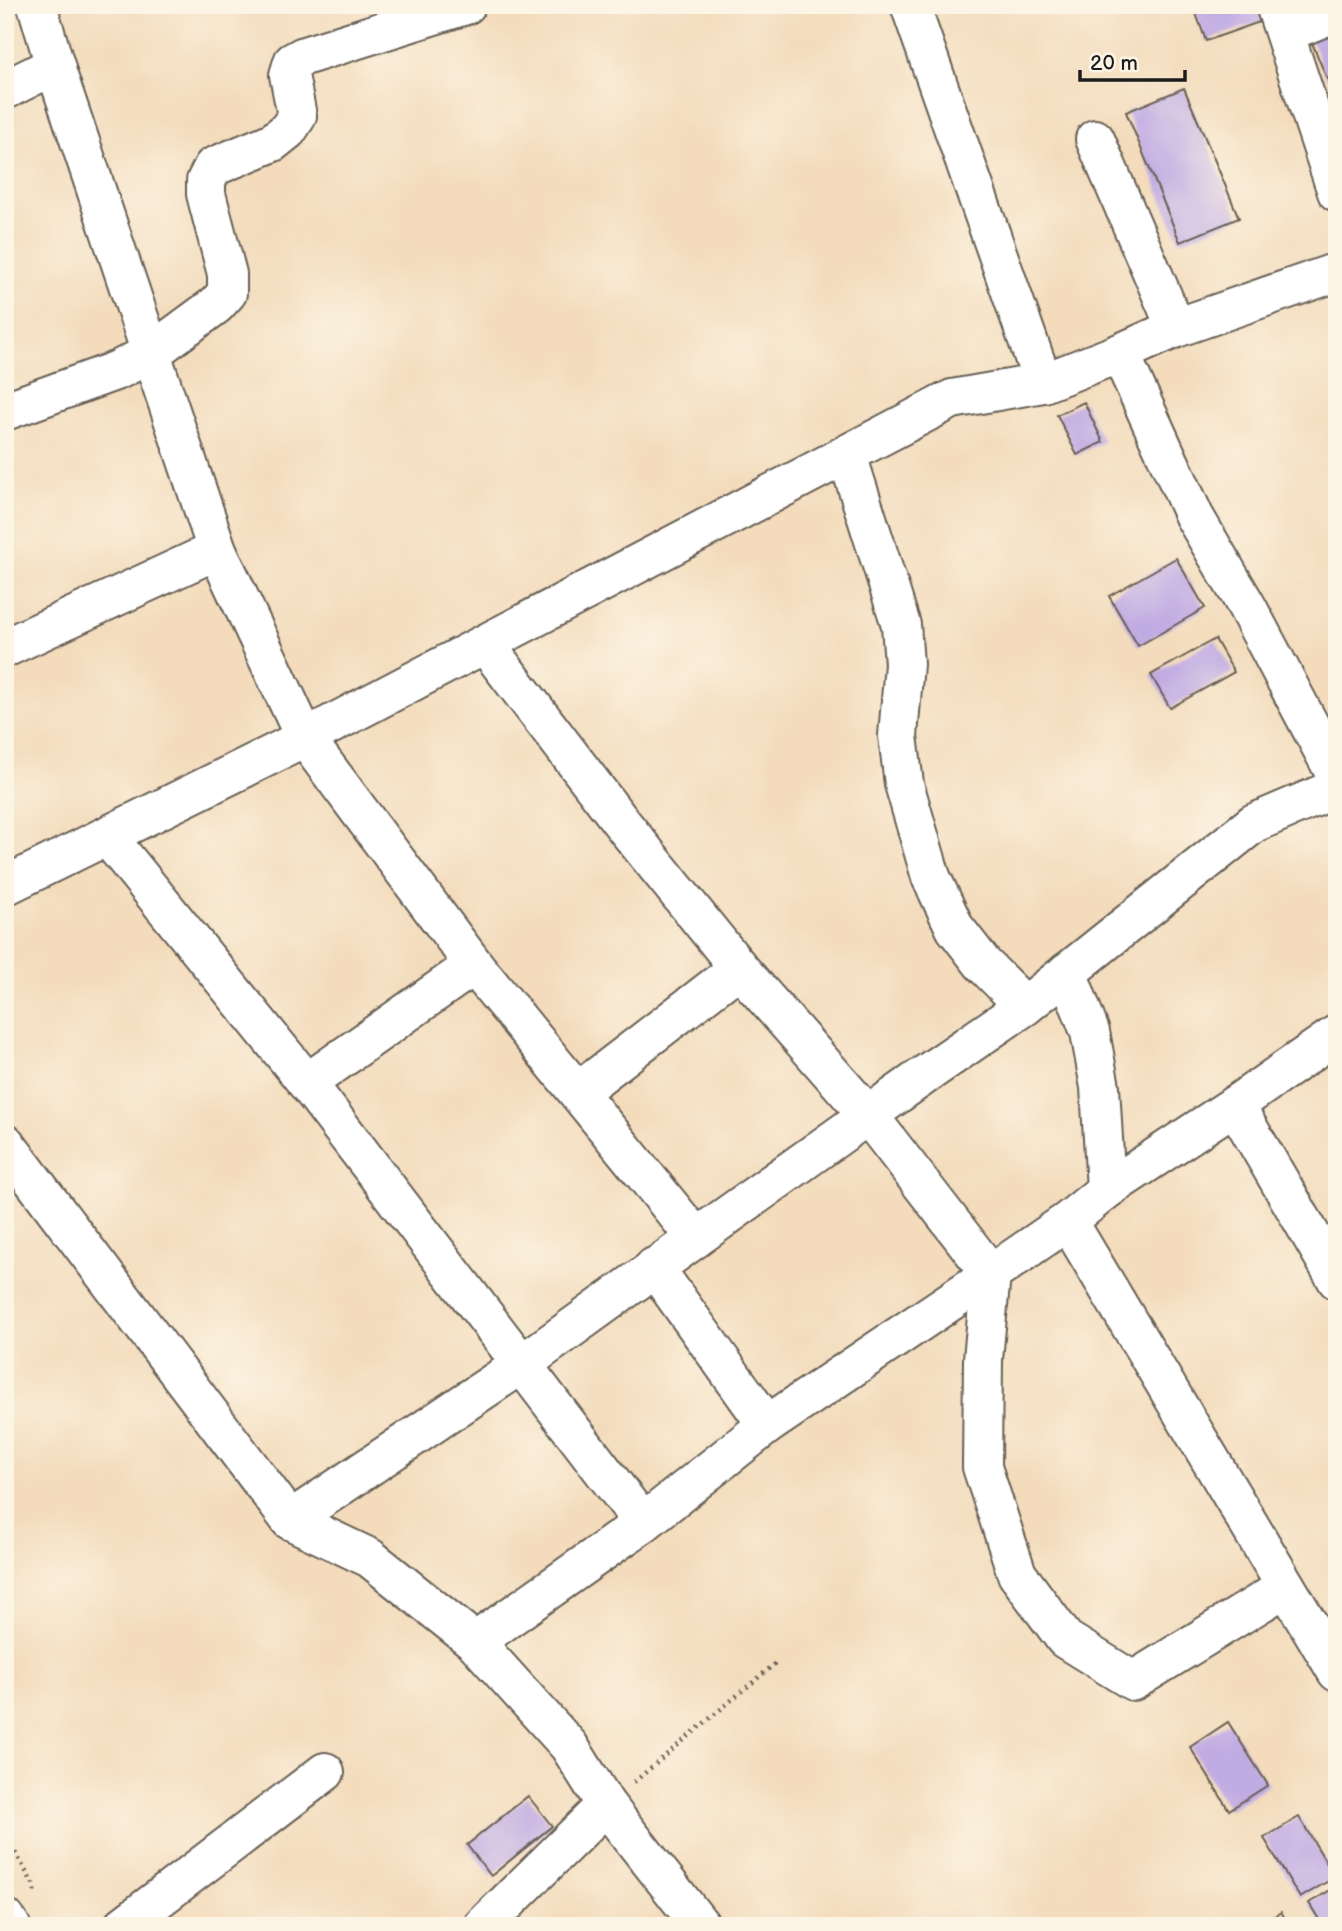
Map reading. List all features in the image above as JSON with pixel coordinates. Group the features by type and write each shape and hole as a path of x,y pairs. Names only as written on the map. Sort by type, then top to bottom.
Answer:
{"street":[{"path":"37,5 217,550 305,738 474,965 696,1238"},
{"path":"5,411 117,370 151,353 216,305 227,293 227,274 206,194 206,181 213,167 273,142 288,130 297,116 289,75 293,62 304,55 466,5"},
{"path":"910,5 1043,383"},
{"path":"1337,12 1280,19 1337,192"},
{"path":"5,90 55,65"},
{"path":"1095,139 1176,328"},
{"path":"5,886 305,738 952,399 1043,383 1176,328 1334,279"},
{"path":"1120,353 1194,516 1246,605 1337,777"},
{"path":"847,455 901,625 904,664 898,736 904,784 931,877 955,928 983,964 1025,1006"},
{"path":"5,648 217,550"},
{"path":"485,644 621,822 739,968 868,1115 991,1274 983,1359 982,1467 1017,1574 1065,1639 1133,1681 1286,1587"},
{"path":"290,1520 522,1364 654,1267 1025,1006 1254,823 1337,788"},
{"path":"107,836 307,1083 643,1523"},
{"path":"307,1083 474,965"},
{"path":"578,1091 739,968"},
{"path":"1067,972 1090,1032 1098,1076 1106,1190"},
{"path":"475,1642 643,1523 767,1425 991,1274 1068,1221 1106,1190 1337,1034"},
{"path":"1235,1105 1337,1280"},
{"path":"5,1143 290,1520 370,1558 475,1642 569,1746 606,1805 701,1926"},
{"path":"1068,1221 1337,1672"},
{"path":"654,1267 767,1425"},
{"path":"123,1926 325,1772"},
{"path":"483,1926 606,1805"}],"path":[{"path":"5,1539 5,1561"},
{"path":"606,1805 778,1661"},
{"path":"5,1834 33,1884 18,1915"}],"building":[{"path":"1193,5 1263,5 1268,19 1206,41"},
{"path":"1337,27 1337,75 1327,79 1310,38"},
{"path":"1184,88 1239,218 1180,242 1126,112"},
{"path":"1084,402 1103,442 1077,455 1057,415"},
{"path":"1176,558 1205,608 1138,646 1109,596"},
{"path":"1215,639 1234,672 1170,708 1151,675"},
{"path":"1228,1722 1268,1785 1229,1810 1190,1747"},
{"path":"528,1796 552,1826 491,1876 467,1845"},
{"path":"1299,1817 1335,1877 1300,1898 1264,1838"},
{"path":"1337,1886 1337,1926 1323,1926 1309,1903"},
{"path":"1281,1912 1290,1926 1258,1926"}]}
